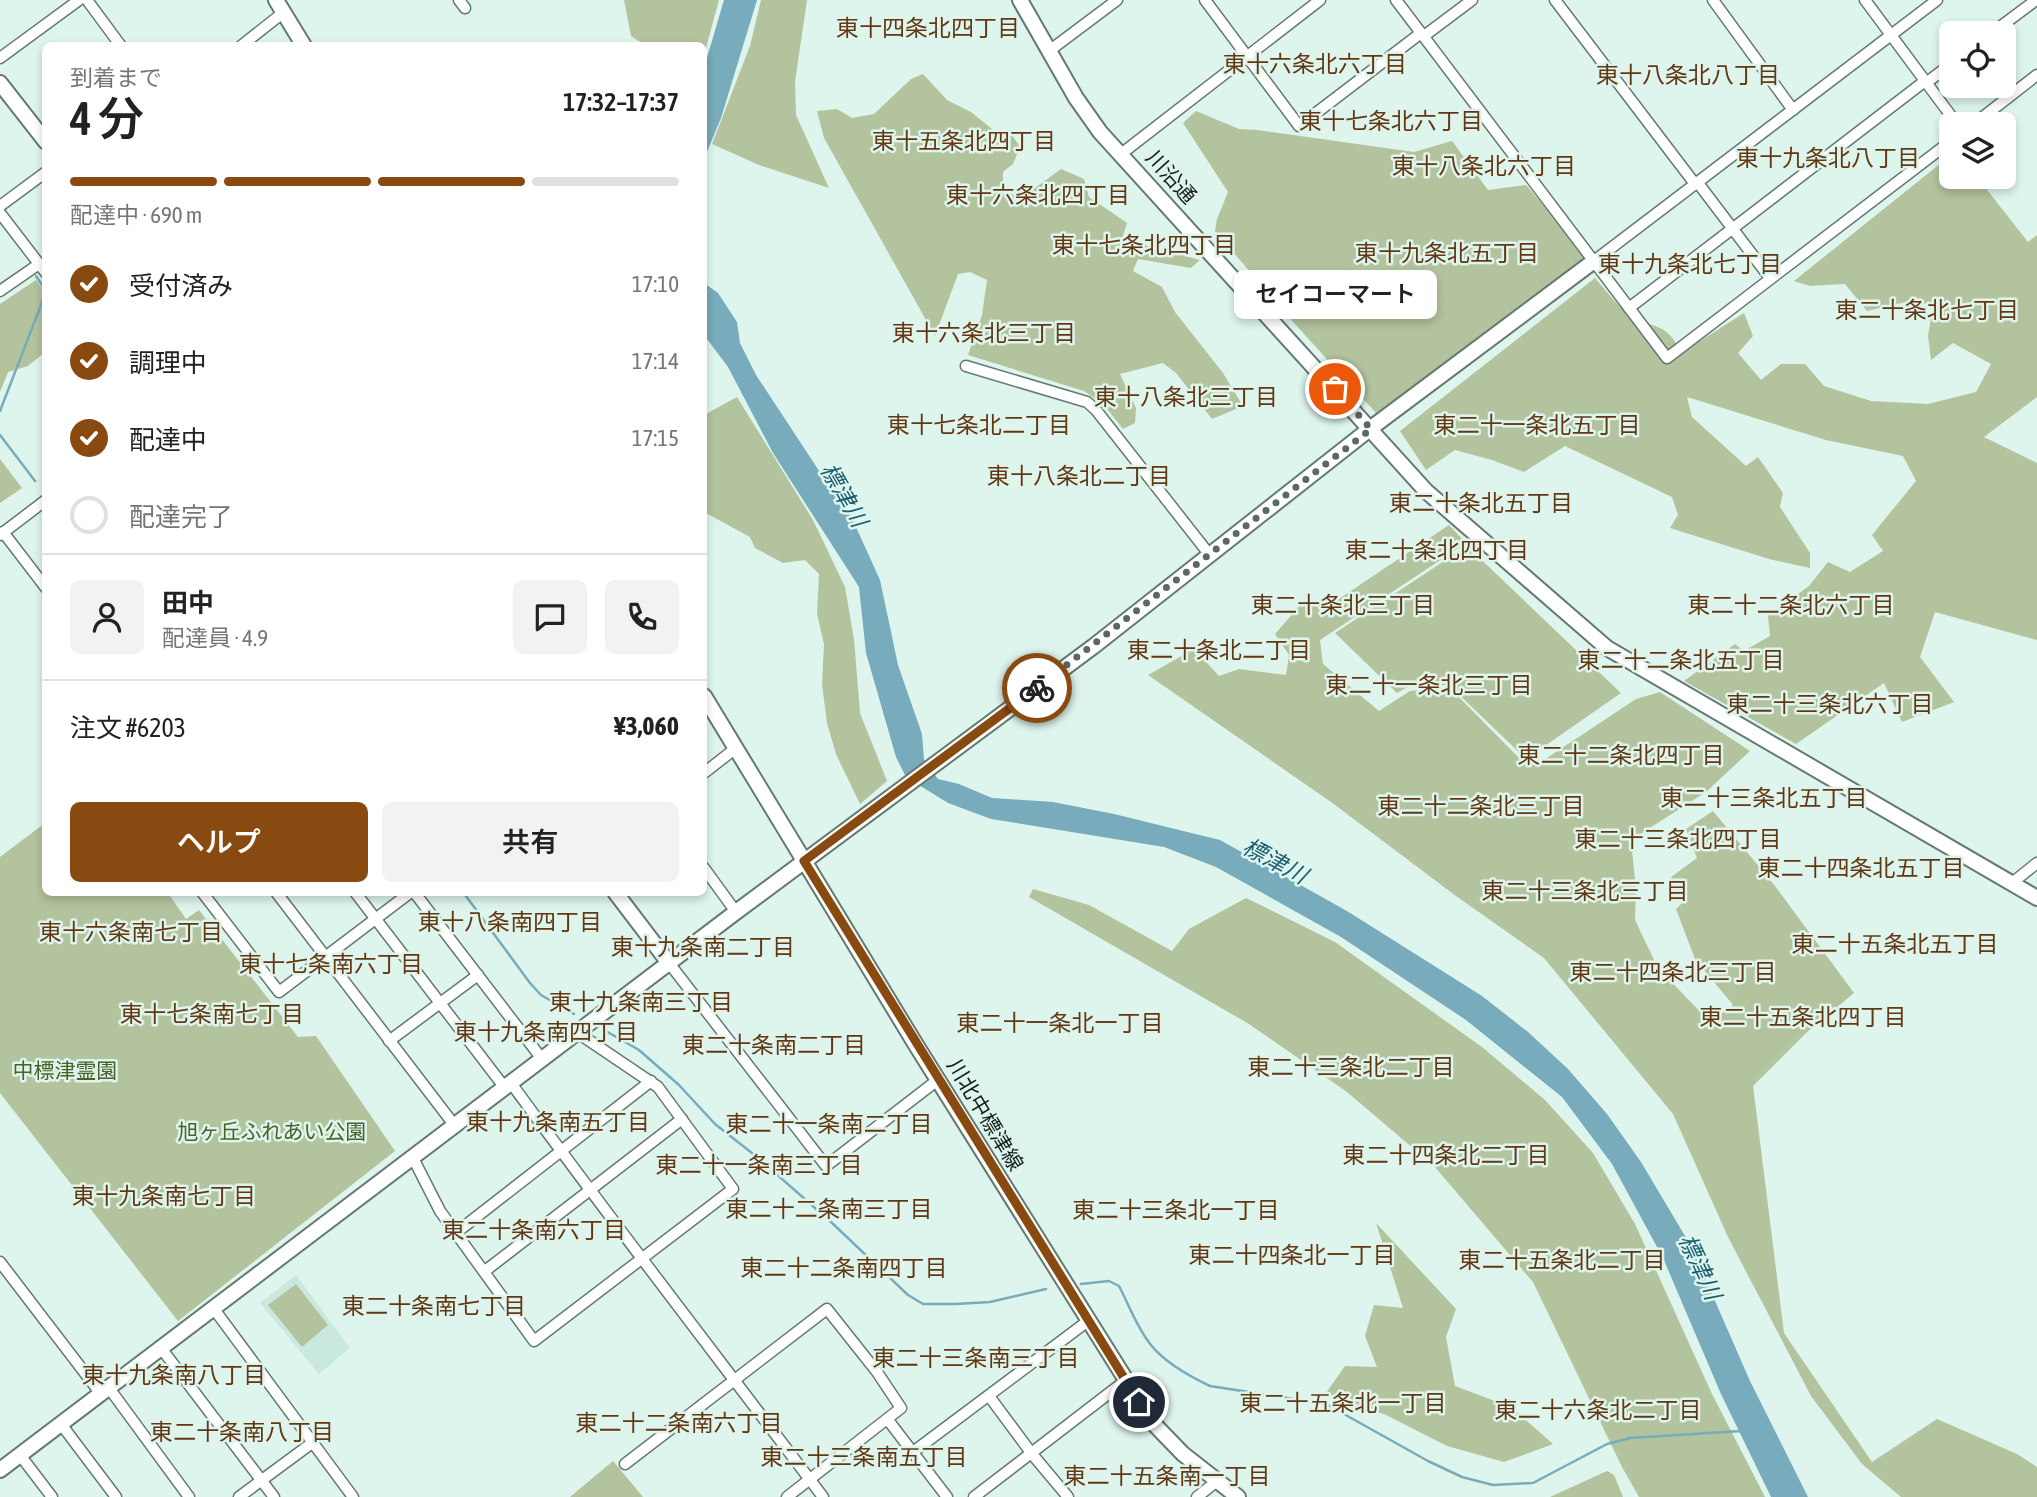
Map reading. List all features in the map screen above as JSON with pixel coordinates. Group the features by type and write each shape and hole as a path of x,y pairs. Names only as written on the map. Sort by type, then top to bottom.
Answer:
{"street":[{"path":"0,58 79,0"},
{"path":"87,0 118,42"},
{"name":"川沿通","path":"1020,0 1089,117 1426,491 1607,648 2037,898"},
{"path":"1049,51 1117,0"},
{"path":"1205,0 1299,126 1472,0"},
{"path":"1121,154 1320,0"},
{"path":"1396,0 1667,358 1939,150"},
{"path":"1555,0 1770,278"},
{"path":"1713,0 1793,110"},
{"path":"1865,0 1948,112"},
{"path":"0,1470 736,912 1094,646 1371,429 1937,0"},
{"path":"2008,21 2036,0"},
{"path":"246,42 280,6 302,42"},
{"path":"1629,308 1939,73"},
{"path":"1989,112 2037,75"},
{"path":"0,83 42,137"},
{"path":"0,206 42,175"},
{"path":"0,213 42,268"},
{"path":"0,291 38,264"},
{"path":"966,366 1087,402 1209,554"},
{"path":"42,503 2,533 42,583"},
{"name":"川北中標津線","path":"707,701 1153,1423 1167,1439 1238,1497"},
{"path":"707,771 736,748"},
{"path":"2012,883 2037,863"},
{"path":"707,872 736,912"},
{"path":"205,896 279,992 407,896"},
{"path":"279,896 455,1126"},
{"path":"358,896 643,1258 823,1497"},
{"path":"416,896 542,1059"},
{"path":"617,896 826,1166 939,1079"},
{"path":"389,1041 478,975"},
{"path":"413,1157 440,1211 534,1341 733,1189 651,1081 578,1033"},
{"path":"457,1232 651,1081"},
{"path":"485,1271 682,1119"},
{"path":"0,1262 189,1497"},
{"path":"214,1308 353,1497"},
{"path":"625,1464 827,1309 877,1372 901,1408 787,1497"},
{"path":"913,1452 1088,1321"},
{"path":"161,1348 274,1497"},
{"path":"974,1497 1125,1381"},
{"path":"989,1396 1068,1497"},
{"path":"888,1419 947,1497"},
{"path":"61,1424 116,1497"},
{"path":"239,1497 312,1443"},
{"path":"20,1455 52,1497"},
{"path":"1197,1497 1217,1481"}],"shaded area":[{"path":"296,1275 350,1348 319,1374 260,1303"}],"green space":[{"path":"624,0 719,0 707,44 640,42 631,36"},
{"path":"761,0 807,0 795,82 796,115 829,188 759,165 712,144 750,46"},
{"path":"923,74 947,100 971,112 992,129 992,143 1010,132 1020,147 1013,164 1003,172 1003,189 1020,199 1061,169 1084,179 1089,197 1127,223 1122,239 1200,260 1191,268 1138,259 1133,271 1162,287 1175,312 1223,373 1243,406 1212,419 1176,373 1163,363 1120,374 1136,408 1135,423 1123,429 1104,405 1084,391 968,355 982,315 987,280 970,272 958,274 935,336 824,138 817,111 837,109 852,118 874,114 911,79"},
{"path":"1196,111 1239,129 1414,152 1452,141 1488,190 1526,185 1590,259 1376,413 1215,231 1228,192 1183,123"},
{"path":"1939,165 1939,189 1986,189 2028,242 2037,235 2037,397 1984,437 2037,463 2037,640 1935,612 1920,657 1954,702 1902,722 1884,683 1796,744 1684,681 1735,644 1744,651 1770,636 1768,616 1809,586 1828,562 1850,572 1883,551 1872,535 1916,481 1903,456 1826,440 1687,397 1692,417 1746,466 1758,457 1783,493 1780,507 1810,553 1810,568 1769,559 1670,528 1678,515 1672,497 1565,446 1524,472 1455,450 1426,470 1400,431 1595,278 1630,315 1670,335 1681,353 1744,313 1753,336 1738,353 1761,380 1781,364 1805,364 1824,386 1871,401 1928,404 1976,392 1991,364 1953,343 1931,360 1928,336 1933,305 1910,301 1867,311 1845,284 1810,286 1794,281"},
{"path":"36,280 42,288 42,354 28,366 8,372 0,392 0,304"},
{"path":"737,397 813,520 845,587 854,639 860,713 887,781 860,804 836,754 827,723 822,684 824,644 817,614 819,574 805,560 783,563 755,548 750,537 707,514 707,413"},
{"path":"0,459 22,488 0,503"},
{"path":"1449,525 1466,543 1320,640 1323,664 1379,711 1410,691 1449,687 1525,764 1544,760 1636,699 1660,692 1750,751 1706,792 1631,840 1636,890 1635,920 1658,968 1710,1022 1733,1005 1695,959 1676,909 1683,902 1671,877 1697,858 1686,829 1713,811 1775,886 1854,993 1806,1033 1753,1086 1784,1333 1872,1462 1937,1419 2017,1454 2037,1467 2037,1497 1901,1497 1862,1464 1811,1396 1728,1237 1673,1114 1544,958 1331,802 1148,675 1194,649 1219,676 1239,669 1286,675 1289,655 1275,634 1308,596 1321,611"},
{"path":"1467,546 1621,693 1526,759 1449,685 1411,685 1397,693 1335,633"},
{"path":"42,825 42,896 170,896 186,919 199,910 298,1037 316,1036 395,1151 178,1321 0,1093 0,857"},
{"path":"1033,889 1089,905 1172,951 1189,929 1246,898 1335,942 1482,1047 1545,1100 1593,1153 1635,1224 1712,1394 1765,1497 1639,1497 1533,1282 1434,1166 1347,1092 1249,1024 1029,897"},
{"path":"1376,1223 1456,1309 1446,1337 1455,1386 1511,1407 1553,1444 1504,1462 1447,1446 1386,1415 1326,1393 1345,1366 1377,1367 1365,1336 1374,1305 1403,1308"},
{"path":"296,1284 328,1325 302,1347 268,1305"},
{"path":"613,1461 643,1497 570,1497"},
{"path":"1607,1471 1614,1475 1623,1497 1550,1497"}],"water":[{"path":"724,0 757,0 721,118 707,152 707,58"},
{"name":"標津川","path":"707,285 718,293 737,322 740,343 756,375 829,486 836,483 880,580 898,665 922,734 924,760 938,779 959,784 992,798 1053,802 1220,840 1347,911 1482,996 1528,1032 1568,1069 1607,1114 1641,1162 1691,1246 1750,1381 1808,1497 1771,1497 1721,1394 1663,1258 1612,1164 1562,1097 1466,1020 1341,937 1216,867 1164,847 991,819 948,803 906,777 896,757 866,653 859,587 773,453 728,367 707,339"}],"waterway":[{"path":"36,276 42,285"},
{"path":"0,411 42,302"},
{"path":"0,435 35,481"},
{"path":"466,896 530,983 541,995 574,1014"},
{"path":"604,1030 639,1050 679,1085 715,1124 831,1222 908,1295 923,1304 990,1302 1046,1289"},
{"path":"1081,1284 1109,1281 1119,1286 1137,1324 1157,1352 1170,1363 1210,1386 1326,1404 1428,1461 1462,1477 1493,1485 1533,1483 1607,1444 1630,1438 1741,1431"}],"way so far":[{"path":"1037,688 1371,429 1335,389"}],"place":[{"name":"セイコーマート","path":"1335,389"}],"district":[{"name":"東十四条北四丁目","path":"928,28"},
{"name":"東十六条北六丁目","path":"1315,64"},
{"name":"東十八条北八丁目","path":"1688,75"},
{"name":"東十七条北六丁目","path":"1391,121"},
{"name":"東十五条北四丁目","path":"964,141"},
{"name":"東十九条北八丁目","path":"1828,158"},
{"name":"東十八条北六丁目","path":"1484,166"},
{"name":"東十六条北四丁目","path":"1038,195"},
{"name":"東十七条北四丁目","path":"1144,245"},
{"name":"東十九条北五丁目","path":"1447,253"},
{"name":"東十九条北七丁目","path":"1690,264"},
{"name":"東二十条北七丁目","path":"1927,310"},
{"name":"東十六条北三丁目","path":"984,333"},
{"name":"東十八条北三丁目","path":"1186,397"},
{"name":"東十七条北二丁目","path":"979,425"},
{"name":"東二十一条北五丁目","path":"1537,425"},
{"name":"東十八条北二丁目","path":"1079,476"},
{"name":"東二十条北五丁目","path":"1481,503"},
{"name":"東二十条北四丁目","path":"1437,550"},
{"name":"東二十条北三丁目","path":"1343,605"},
{"name":"東二十二条北六丁目","path":"1791,605"},
{"name":"東二十条北二丁目","path":"1219,650"},
{"name":"東二十二条北五丁目","path":"1681,660"},
{"name":"東二十一条北三丁目","path":"1429,685"},
{"name":"東二十三条北六丁目","path":"1830,704"},
{"name":"東二十二条北四丁目","path":"1621,755"},
{"name":"東二十三条北五丁目","path":"1764,798"},
{"name":"東二十二条北三丁目","path":"1481,806"},
{"name":"東二十三条北四丁目","path":"1678,839"},
{"name":"東二十四条北五丁目","path":"1861,868"},
{"name":"東二十三条北三丁目","path":"1585,891"},
{"name":"東十八条南四丁目","path":"510,922"},
{"name":"東十六条南七丁目","path":"131,932"},
{"name":"東二十五条北五丁目","path":"1895,944"},
{"name":"東十九条南二丁目","path":"703,947"},
{"name":"東十七条南六丁目","path":"331,964"},
{"name":"東二十四条北三丁目","path":"1673,972"},
{"name":"東十九条南三丁目","path":"641,1002"},
{"name":"東十七条南七丁目","path":"212,1014"},
{"name":"東二十五条北四丁目","path":"1803,1017"},
{"name":"東二十一条北一丁目","path":"1060,1023"},
{"name":"東十九条南四丁目","path":"546,1032"},
{"name":"東二十条南二丁目","path":"774,1045"},
{"name":"東二十三条北二丁目","path":"1351,1067"},
{"name":"東十九条南五丁目","path":"558,1122"},
{"name":"東二十一条南二丁目","path":"829,1124"},
{"name":"東二十四条北二丁目","path":"1446,1155"},
{"name":"東二十一条南三丁目","path":"759,1165"},
{"name":"東十九条南七丁目","path":"164,1196"},
{"name":"東二十二条南三丁目","path":"829,1209"},
{"name":"東二十三条北一丁目","path":"1176,1210"},
{"name":"東二十条南六丁目","path":"534,1230"},
{"name":"東二十四条北一丁目","path":"1292,1255"},
{"name":"東二十五条北二丁目","path":"1562,1260"},
{"name":"東二十二条南四丁目","path":"844,1268"},
{"name":"東二十条南七丁目","path":"434,1306"},
{"name":"東二十三条南三丁目","path":"976,1358"},
{"name":"東十九条南八丁目","path":"174,1375"},
{"name":"東二十五条北一丁目","path":"1343,1403"},
{"name":"東二十六条北二丁目","path":"1598,1410"},
{"name":"東二十二条南六丁目","path":"679,1423"},
{"name":"東二十条南八丁目","path":"242,1432"},
{"name":"東二十三条南五丁目","path":"864,1457"},
{"name":"東二十五条南一丁目","path":"1167,1476"}],"route":[{"path":"1037,688 804,861 1139,1402"}],"park label":[{"name":"中標津霊園","path":"65,1071"},
{"name":"旭ヶ丘ふれあい公園","path":"272,1132"}]}
